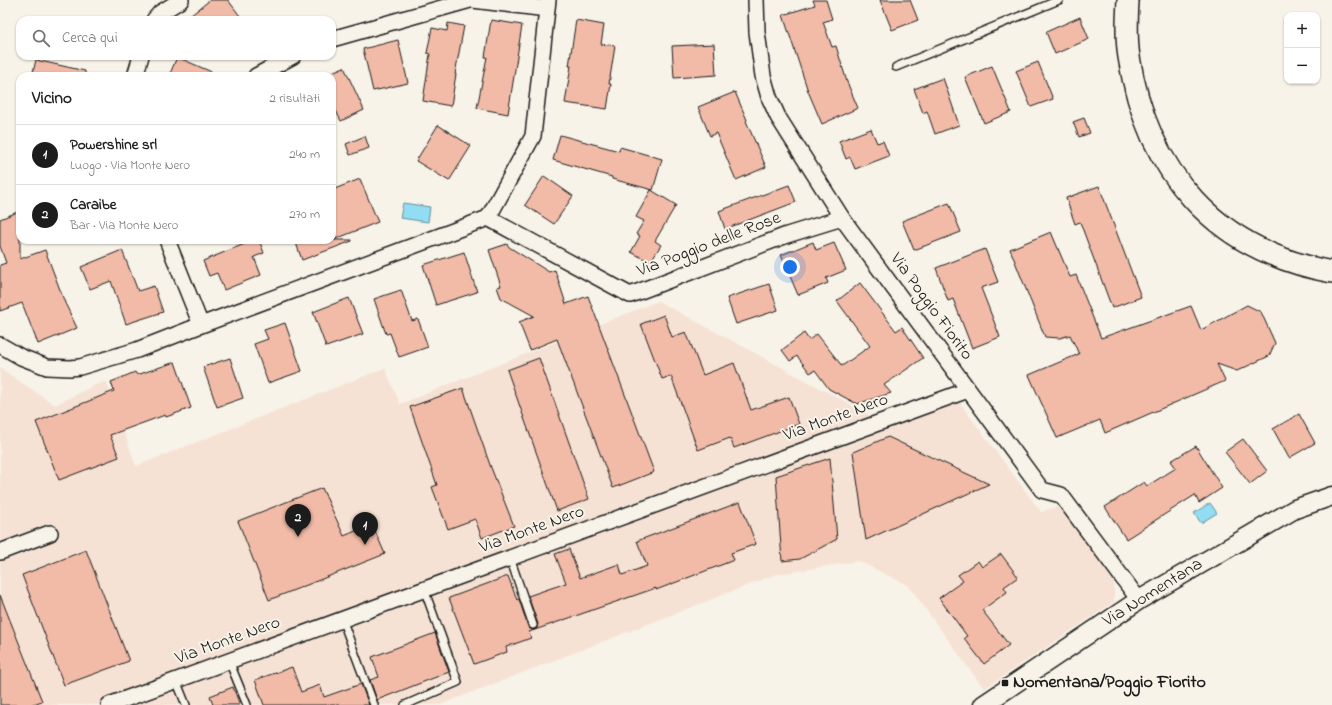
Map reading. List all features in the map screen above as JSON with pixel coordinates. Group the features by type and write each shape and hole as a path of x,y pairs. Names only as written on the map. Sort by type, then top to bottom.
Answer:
{"main road":[{"path":"1128,0 1127,29 1129,56 1140,106 1148,129 1159,151 1184,189 1207,214 1250,244 1271,255 1294,264 1332,272"}],"street":[{"path":"157,16 181,0"},
{"path":"0,345 21,357 47,367 80,367 137,350 488,218 533,136 548,4 472,0 336,37"},
{"name":"Via Poggio Fiorito","path":"756,0 757,32 763,76 769,97 778,116 842,218 1042,490 1061,495 1139,600"},
{"path":"136,72 140,60"},
{"path":"263,72 286,60"},
{"name":"Via Poggio delle Rose","path":"488,218 630,295 788,235 842,218"},
{"path":"169,244 201,325"},
{"name":"Via Monte Nero","path":"109,705 968,390"},
{"name":"Via Nomentana","path":"983,705 1139,600 1296,509 1332,496"},
{"path":"0,552 50,533"}],"lane":[{"path":"896,67 1059,0"},
{"path":"510,558 533,625"},
{"path":"405,705 458,682 424,590"},
{"path":"342,619 374,705"},
{"path":"229,661 247,705"},
{"path":"176,680 186,705"}],"shaded area":[{"path":"658,301 861,410 886,426 957,399 1041,512 1059,506 1114,579 1114,602 984,689 908,585 858,561 774,575 440,705 0,705 0,368 55,405 106,381 136,466 385,368 400,404"}],"water":[{"path":"403,203 430,207 428,222 400,218"},
{"path":"1210,503 1217,513 1201,523 1194,513"}],"building":[{"path":"210,0 228,0 240,16 190,16"},
{"path":"813,0 826,0 832,19 823,22 832,47 836,46 847,82 858,108 822,124 808,91 783,15 815,5"},
{"path":"880,0 910,0 918,20 892,30"},
{"path":"1080,17 1089,39 1055,54 1046,32"},
{"path":"491,20 522,25 508,114 477,108 487,57 485,57"},
{"path":"576,20 604,25 601,44 615,46 607,109 565,103"},
{"path":"448,23 464,26 451,106 423,101 430,54 427,53 432,28 447,31"},
{"path":"398,40 408,83 373,91 363,49"},
{"path":"714,44 716,75 674,78 672,46"},
{"path":"36,60 85,71 85,72 33,72"},
{"path":"176,60 184,60 212,72 171,72"},
{"path":"1038,62 1053,99 1031,107 1016,71"},
{"path":"992,66 1011,112 984,123 965,77"},
{"path":"344,67 364,110 341,121 336,111 336,72 332,72"},
{"path":"943,78 959,125 935,134 927,111 923,113 914,89"},
{"path":"735,92 766,167 736,180 716,133 710,136 698,107"},
{"path":"1084,118 1090,133 1079,137 1073,122"},
{"path":"438,125 471,146 449,181 416,161"},
{"path":"871,129 877,143 883,141 889,156 855,169 850,157 846,159 839,141"},
{"path":"560,135 619,151 620,147 662,159 653,190 612,179 612,177 553,160"},
{"path":"365,136 369,148 350,155 346,144"},
{"path":"544,176 573,196 554,224 525,205"},
{"path":"360,179 378,222 336,239 336,188"},
{"path":"789,185 796,202 725,229 719,211"},
{"path":"1099,186 1141,297 1112,308 1080,222 1075,224 1066,198"},
{"path":"651,190 676,205 655,241 661,245 650,262 631,252 640,236 636,234 644,221 636,217"},
{"path":"949,203 961,232 914,250 902,221"},
{"path":"16,213 16,244 20,244 20,259 45,250 65,303 77,328 38,344 22,303 0,311 0,265 6,263 0,246 0,219"},
{"path":"1051,232 1070,277 1076,275 1101,338 1191,306 1201,330 1247,305 1261,312 1275,343 1269,356 1237,371 1217,364 1225,381 1105,433 1100,420 1057,438 1029,375 1079,354 1070,335 1060,338 1045,337 1010,249"},
{"path":"336,240 352,240 352,241 302,260 296,244 336,244"},
{"path":"813,242 816,250 834,243 846,270 826,278 828,283 798,295 781,255"},
{"path":"244,244 261,244 264,253 254,257 261,275 224,290 217,273 209,276 203,261"},
{"path":"507,244 509,247 549,272 555,270 566,304 588,296 654,472 613,488 557,339 530,350 519,322 534,316 501,298 497,287 501,286 489,250"},
{"path":"985,249 998,282 981,288 1000,337 972,348 953,299 948,301 936,268"},
{"path":"122,250 138,291 154,286 163,312 126,324 111,281 90,289 81,267"},
{"path":"464,252 477,292 436,305 423,265"},
{"path":"860,283 896,331 902,327 923,358 884,385 891,393 857,404 829,389 815,370 810,373 797,356 790,361 782,350 804,333 809,340 817,334 842,366 870,346 837,301"},
{"path":"769,284 778,310 736,324 727,298"},
{"path":"401,290 412,321 418,319 428,347 399,357 390,333 386,334 374,299"},
{"path":"349,298 363,334 326,347 313,312"},
{"path":"664,315 672,337 686,332 703,375 734,363 751,410 789,397 799,424 734,448 730,438 698,450 671,376 662,379 641,324"},
{"path":"285,323 302,371 268,383 254,344 268,339 264,330"},
{"path":"230,358 243,398 217,407 203,367"},
{"path":"539,358 589,499 557,511 507,370"},
{"path":"175,362 191,408 166,417 165,415 110,435 119,457 59,480 36,422 114,391 111,382 135,372 137,375"},
{"path":"463,388 490,465 514,526 482,538 475,519 448,529 432,487 437,485 410,407"},
{"path":"1299,414 1315,443 1289,458 1273,429"},
{"path":"888,437 989,484 866,540 853,452"},
{"path":"1243,439 1267,471 1250,484 1225,452"},
{"path":"1196,446 1222,488 1199,503 1195,495 1126,539 1105,507 1144,482 1147,486 1176,468 1171,461"},
{"path":"830,458 837,539 800,559 782,561 776,476"},
{"path":"322,488 344,536 372,524 385,554 269,600 238,521"},
{"path":"740,502 756,544 731,553 734,560 656,590 656,588 529,632 531,638 506,647 507,652 474,664 449,598 508,576 517,600 519,599 528,627 534,630 537,628 538,624 528,596 566,583 555,554 569,549 580,578 619,564 622,575 647,566 637,541"},
{"path":"86,550 129,661 64,685 22,575"},
{"path":"1001,554 1018,577 1004,587 1007,592 982,610 1009,645 984,664 964,638 967,636 939,598 963,581 958,575 978,561 982,567"},
{"path":"0,595 42,701 30,705 0,705"},
{"path":"435,633 449,672 377,700 370,680 379,677 372,657"},
{"path":"292,667 301,692 320,685 324,697 361,684 369,705 264,705 255,680"},
{"path":"233,687 240,705 213,705 210,696"}],"place":[{"name":"Caraibe","path":"298,537"},
{"name":"Powershine srl","path":"365,545"},
{"name":"Nomentana/Poggio Fiorito","path":"1005,683"}]}
